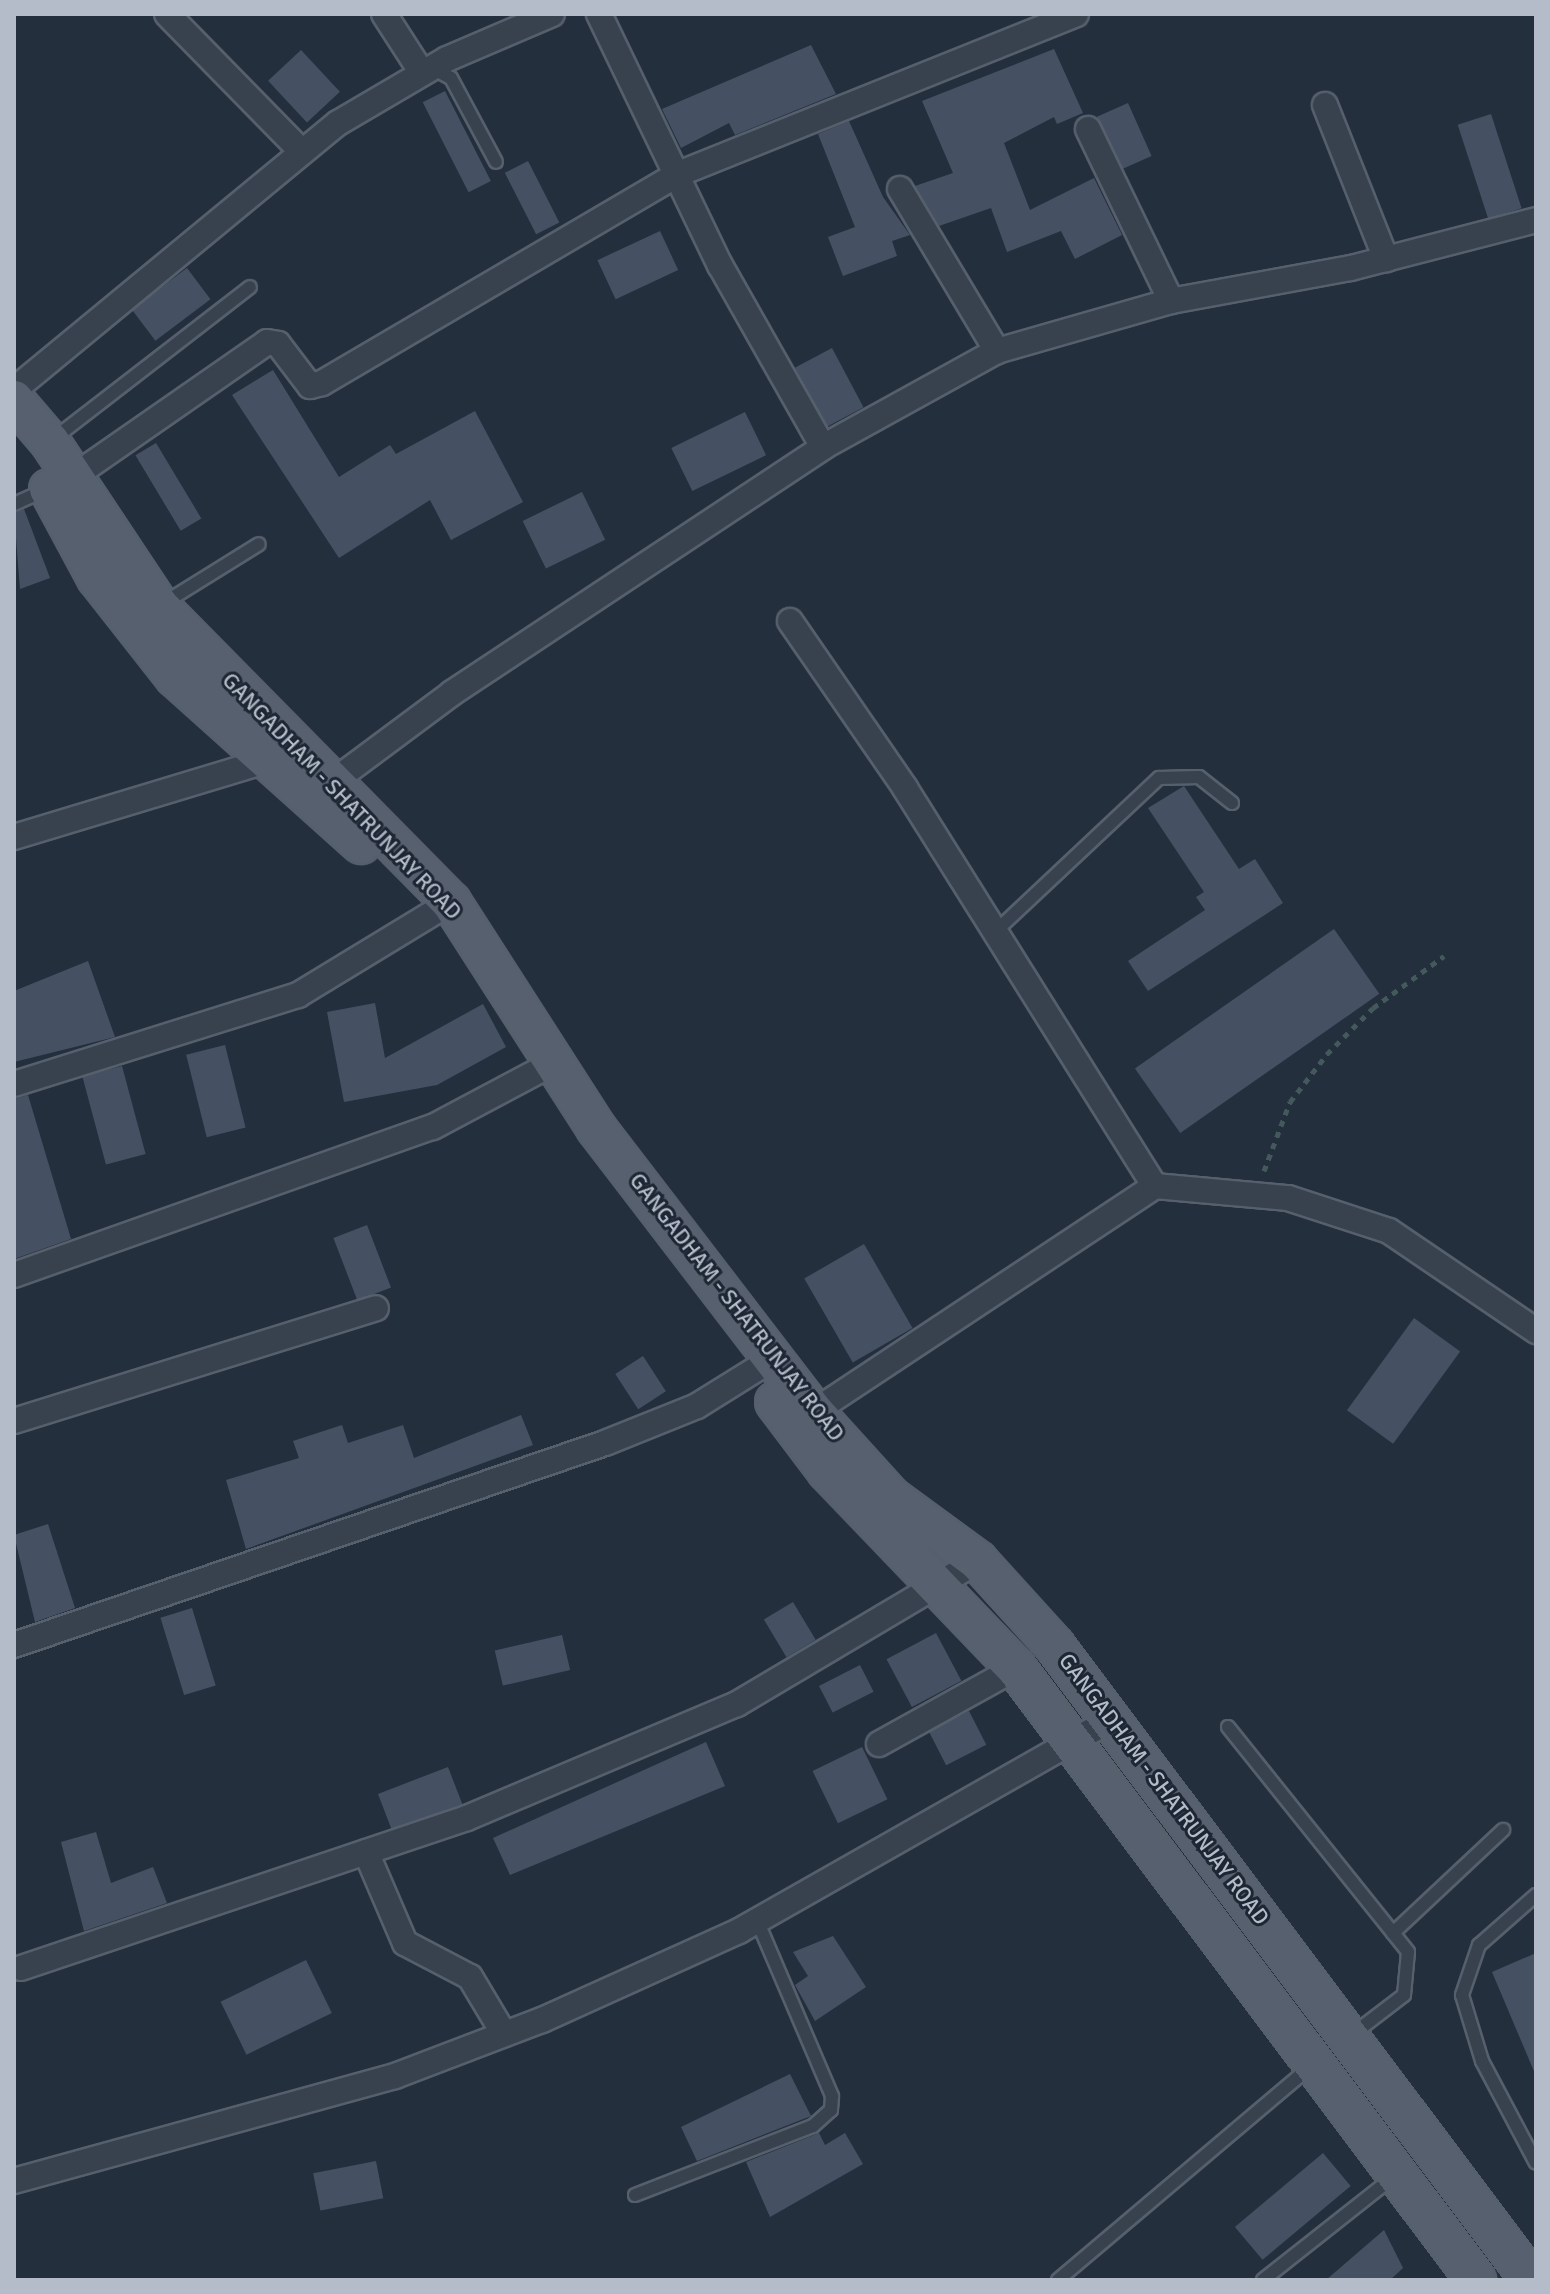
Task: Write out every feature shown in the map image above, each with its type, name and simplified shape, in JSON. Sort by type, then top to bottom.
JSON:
[{"type":"main road","name":"GANGADHAM - SHATRUNJAY ROAD","points":[[14,400],[50,442],[61,483],[97,578],[175,677],[265,761],[322,790]]},
{"type":"main road","name":"GANGADHAM - SHATRUNJAY ROAD","points":[[61,483],[159,606],[322,790],[443,907],[548,1066],[596,1128],[803,1419],[938,1584],[1016,1668],[1074,1742],[1311,2066],[1476,2280]]},
{"type":"main road","name":"GANGADHAM - SHATRUNJAY ROAD","points":[[803,1419],[891,1497],[978,1561],[1111,1720],[1531,2280]]},
{"type":"street","points":[[167,14],[302,152]]},
{"type":"street","points":[[384,14],[427,71]]},
{"type":"street","points":[[14,390],[302,152],[427,71],[552,14]]},
{"type":"street","points":[[599,14],[676,175],[823,447]]},
{"type":"street","points":[[61,483],[267,342],[278,344],[310,386],[322,383],[676,175],[1076,14]]},
{"type":"street","points":[[1325,105],[1386,259]]},
{"type":"street","points":[[1088,129],[1171,301]]},
{"type":"street","points":[[900,189],[997,351]]},
{"type":"street","points":[[322,790],[452,693],[823,447],[997,351],[1171,301],[1386,259],[1536,220]]},
{"type":"street","points":[[790,621],[996,931],[1155,1186]]},
{"type":"street","points":[[14,837],[265,761]]},
{"type":"street","points":[[14,1084],[298,995],[443,907]]},
{"type":"street","points":[[14,1275],[433,1127],[548,1066]]},
{"type":"street","points":[[803,1419],[1155,1186],[1263,1196],[1389,1231],[1536,1331]]},
{"type":"street","points":[[14,1421],[376,1308]]},
{"type":"street","points":[[14,1645],[605,1443],[697,1406],[763,1365]]},
{"type":"street","points":[[21,1968],[467,1818],[737,1704],[978,1561]]},
{"type":"street","points":[[879,1744],[1016,1668]]},
{"type":"street","points":[[14,2181],[395,2076],[504,2034],[757,1920],[1111,1720]]},
{"type":"street","points":[[366,1852],[405,1943],[470,1977],[504,2034]]},
{"type":"street","points":[[1311,2066],[1351,2036]]},
{"type":"lane","points":[[427,71],[451,78],[496,162]]},
{"type":"lane","points":[[50,442],[250,287]]},
{"type":"lane","points":[[14,504],[61,483]]},
{"type":"lane","points":[[159,606],[259,544]]},
{"type":"lane","points":[[996,931],[1159,778],[1199,777],[1232,803]]},
{"type":"lane","points":[[1228,1727],[1408,1952],[1404,1995],[1351,2036]]},
{"type":"lane","points":[[1393,1933],[1503,1830]]},
{"type":"lane","points":[[1536,1895],[1479,1945],[1462,1995],[1482,2061],[1536,2163]]},
{"type":"lane","points":[[635,2195],[813,2126],[831,2110],[832,2096],[757,1920]]},
{"type":"lane","points":[[1058,2280],[1311,2066]]},
{"type":"lane","points":[[1263,2280],[1395,2175]]},
{"type":"path","points":[[1263,1196],[1264,1154],[1290,1102],[1373,1008],[1444,956]]},
{"type":"building","points":[[811,45],[836,94],[735,135],[729,123],[681,148],[662,109]]},
{"type":"building","points":[[1054,49],[1083,113],[1057,124],[1054,117],[1004,143],[1030,210],[1094,178],[1122,235],[1075,259],[1061,231],[1007,252],[991,208],[939,226],[915,186],[953,173],[922,101]]},
{"type":"building","points":[[301,50],[340,92],[307,122],[268,81]]},
{"type":"building","points":[[445,91],[491,181],[469,192],[423,102]]},
{"type":"building","points":[[1128,103],[1152,156],[1121,170],[1097,117]]},
{"type":"building","points":[[1491,114],[1522,208],[1488,219],[1458,125]]},
{"type":"building","points":[[849,121],[883,197],[910,235],[892,241],[897,256],[843,276],[828,237],[855,227],[818,134]]},
{"type":"building","points":[[528,161],[559,222],[536,234],[505,173]]},
{"type":"building","points":[[660,231],[678,270],[616,299],[597,260]]},
{"type":"building","points":[[187,268],[210,299],[155,341],[132,310]]},
{"type":"building","points":[[832,348],[863,407],[826,427],[795,368]]},
{"type":"building","points":[[273,370],[339,477],[390,445],[396,454],[475,411],[523,502],[451,540],[430,500],[339,558],[232,395]]},
{"type":"building","points":[[745,412],[766,455],[692,491],[671,448]]},
{"type":"building","points":[[156,443],[201,518],[181,531],[135,455]]},
{"type":"building","points":[[582,492],[605,540],[546,569],[523,521]]},
{"type":"building","points":[[24,509],[50,578],[20,589],[14,513]]},
{"type":"building","points":[[1184,786],[1239,869],[1255,859],[1283,903],[1148,991],[1128,961],[1205,910],[1196,897],[1204,892],[1148,808]]},
{"type":"building","points":[[1334,929],[1379,994],[1180,1133],[1135,1068]]},
{"type":"building","points":[[88,961],[115,1037],[14,1062],[14,991]]},
{"type":"building","points":[[375,1003],[385,1058],[483,1004],[506,1047],[437,1085],[344,1102],[327,1012]]},
{"type":"building","points":[[225,1045],[246,1127],[207,1137],[186,1055]]},
{"type":"building","points":[[122,1066],[146,1154],[106,1165],[82,1077]]},
{"type":"building","points":[[28,1095],[71,1239],[14,1259],[14,1099]]},
{"type":"building","points":[[367,1225],[391,1288],[357,1300],[333,1238]]},
{"type":"building","points":[[864,1244],[912,1328],[853,1363],[804,1278]]},
{"type":"building","points":[[1414,1318],[1460,1352],[1393,1444],[1347,1410]]},
{"type":"building","points":[[643,1356],[666,1391],[638,1409],[615,1374]]},
{"type":"building","points":[[521,1415],[533,1445],[246,1549],[226,1480],[299,1458],[293,1441],[342,1425],[348,1443],[403,1425],[414,1458]]},
{"type":"building","points":[[48,1524],[75,1608],[35,1622],[14,1535]]},
{"type":"building","points":[[793,1602],[816,1640],[787,1657],[764,1620]]},
{"type":"building","points":[[192,1608],[216,1685],[184,1695],[160,1618]]},
{"type":"building","points":[[936,1633],[961,1681],[912,1707],[887,1659]]},
{"type":"building","points":[[562,1635],[570,1670],[503,1686],[495,1651]]},
{"type":"building","points":[[860,1665],[874,1692],[833,1713],[819,1686]]},
{"type":"building","points":[[969,1711],[986,1745],[946,1765],[929,1731]]},
{"type":"building","points":[[706,1742],[725,1786],[510,1875],[493,1838]]},
{"type":"building","points":[[862,1747],[887,1799],[838,1823],[813,1771]]},
{"type":"building","points":[[448,1767],[462,1804],[392,1831],[378,1794]]},
{"type":"building","points":[[96,1832],[111,1883],[153,1867],[167,1903],[84,1931],[61,1842]]},
{"type":"building","points":[[833,1936],[866,1987],[815,2021],[795,1985],[808,1976],[793,1952]]},
{"type":"building","points":[[1536,1953],[1536,2076],[1492,1972]]},
{"type":"building","points":[[306,1960],[332,2013],[246,2055],[221,2002]]},
{"type":"building","points":[[790,2074],[811,2116],[697,2161],[681,2127]]},
{"type":"building","points":[[819,2133],[825,2145],[845,2133],[863,2164],[770,2217],[746,2162]]},
{"type":"building","points":[[1323,2153],[1351,2186],[1263,2260],[1235,2227]]},
{"type":"building","points":[[376,2161],[383,2198],[320,2211],[313,2173]]},
{"type":"building","points":[[1384,2230],[1403,2268],[1390,2280],[1326,2280]]}]
